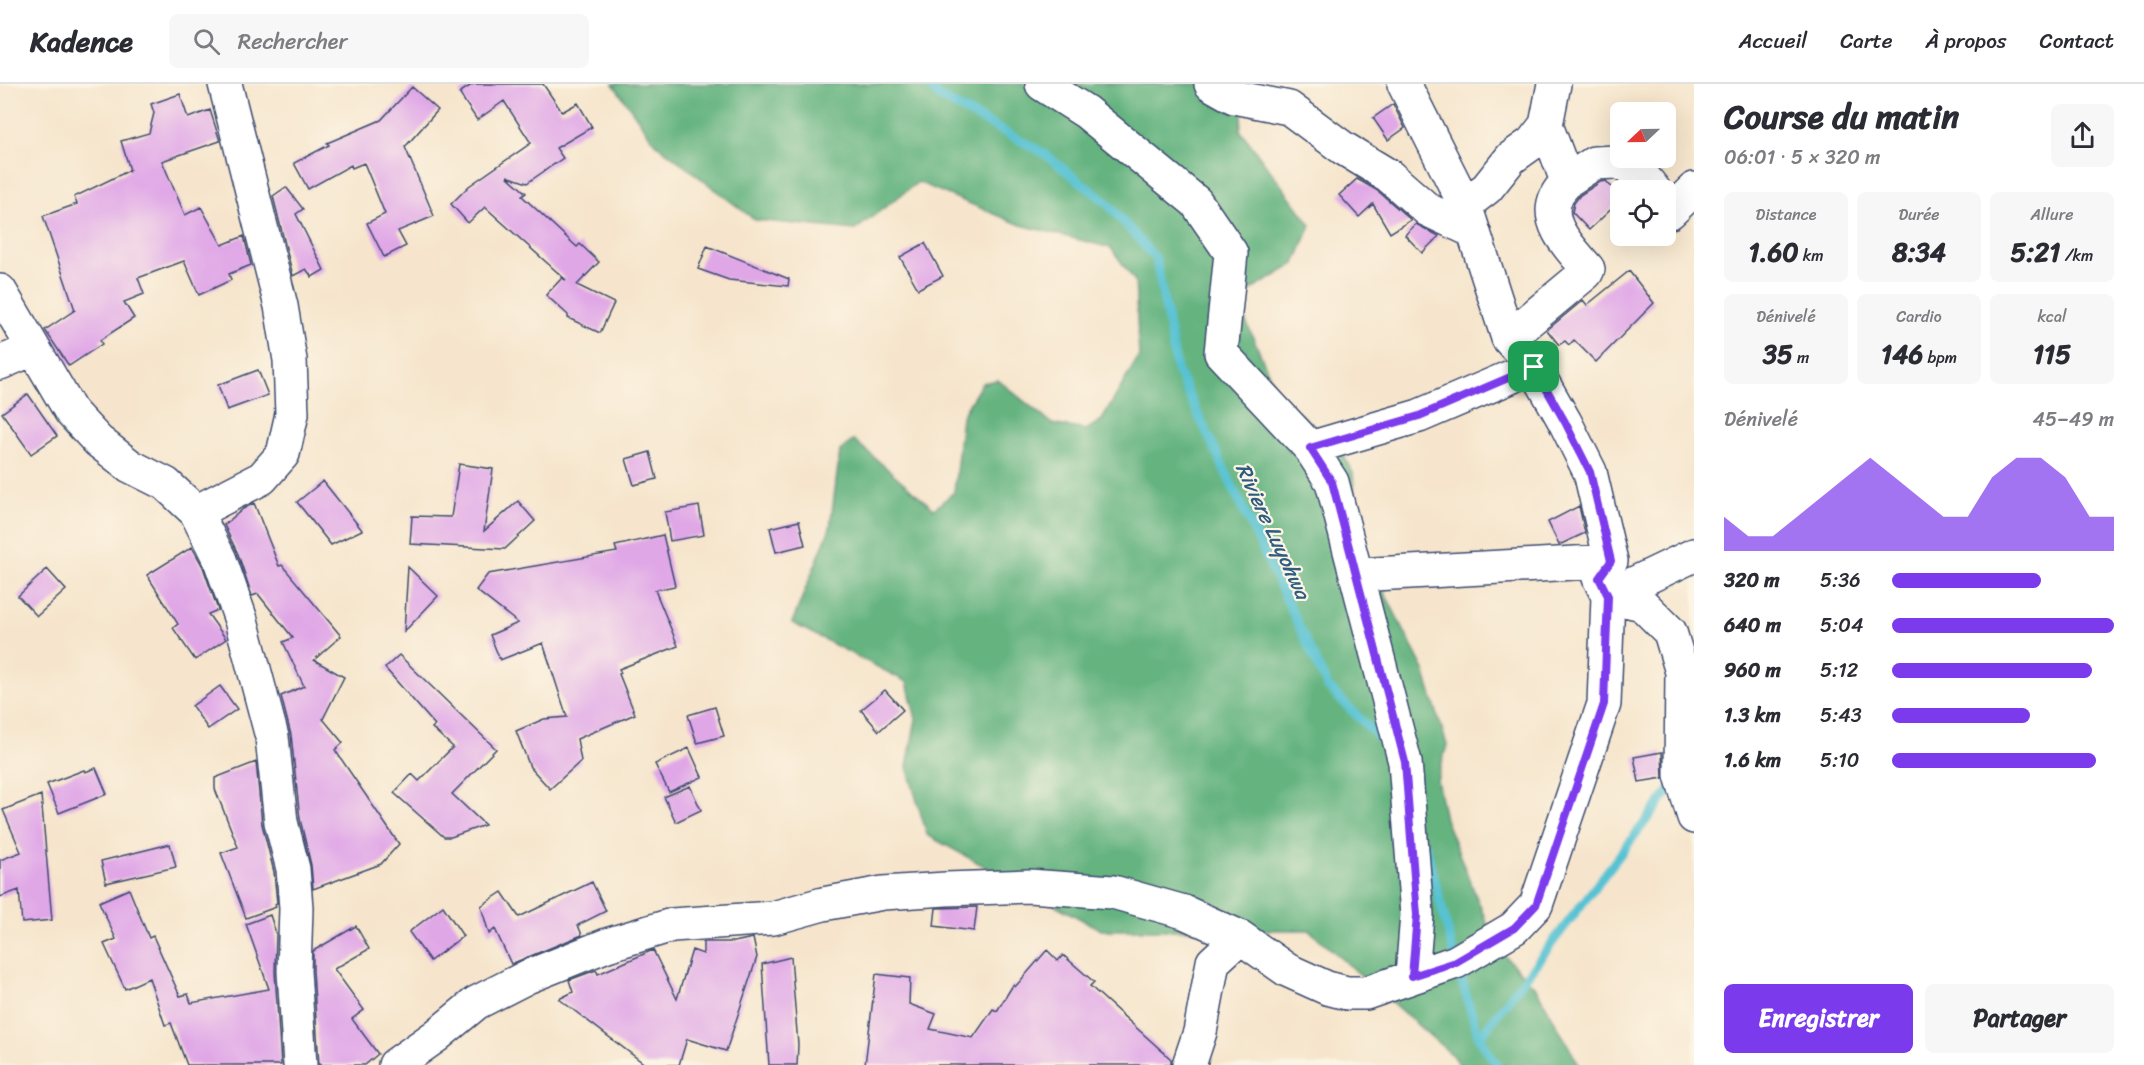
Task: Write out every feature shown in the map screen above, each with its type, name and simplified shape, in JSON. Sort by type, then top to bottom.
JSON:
[{"type":"street","points":[[196,512],[262,478],[284,454],[292,414],[290,360],[281,306],[225,84]]},
{"type":"street","points":[[1042,84],[1086,112],[1196,202],[1231,254],[1221,353],[1310,448],[1332,482],[1405,762],[1417,915],[1412,976]]},
{"type":"street","points":[[1210,84],[1234,97],[1289,108],[1343,148],[1389,176],[1428,210],[1469,218]]},
{"type":"street","points":[[395,1065],[436,1036],[476,1003],[526,977],[607,945],[672,925],[773,918],[823,904],[883,893],[946,888],[1029,886],[1113,892],[1184,912],[1240,937],[1287,970],[1327,988],[1347,993],[1366,993],[1456,962],[1514,928],[1536,905],[1604,704],[1608,596],[1599,578],[1611,561],[1590,472],[1534,367],[1508,338],[1469,218],[1404,84]]},
{"type":"street","points":[[1469,218],[1487,188],[1511,158],[1532,143],[1546,125],[1554,84]]},
{"type":"street","points":[[1546,125],[1568,181]]},
{"type":"street","points":[[1508,338],[1588,269],[1562,237],[1553,214],[1556,197],[1568,181],[1594,163],[1617,162],[1641,174],[1646,180]]},
{"type":"street","points":[[1676,206],[1694,189]]},
{"type":"street","points":[[0,291],[71,412],[98,441],[130,466],[166,484],[196,512],[220,560],[234,600],[272,737],[282,822],[293,869],[296,908],[294,971],[300,1065]]},
{"type":"street","points":[[0,363],[33,349]]},
{"type":"street","points":[[1310,448],[1419,416],[1534,367]]},
{"type":"street","points":[[1608,596],[1694,555]]},
{"type":"street","points":[[1356,575],[1611,561]]},
{"type":"street","points":[[1608,596],[1642,604],[1670,632],[1682,672],[1681,775],[1694,817]]},
{"type":"street","points":[[1189,1065],[1200,1032],[1213,962],[1240,937]]},
{"type":"green space","points":[[613,84],[1247,84],[1240,130],[1311,225],[1295,264],[1241,296],[1245,319],[1279,397],[1338,445],[1353,473],[1358,541],[1423,668],[1447,745],[1437,780],[1445,819],[1497,948],[1536,988],[1579,1065],[1459,1065],[1452,1055],[1309,930],[1101,930],[927,835],[907,767],[916,719],[907,682],[792,623],[830,528],[840,451],[854,440],[934,509],[954,492],[962,416],[982,383],[998,380],[1052,424],[1086,430],[1102,420],[1139,356],[1135,281],[1111,248],[1021,225],[918,182],[855,230],[755,220],[655,143]]},
{"type":"building","points":[[473,84],[543,84],[562,112],[578,103],[592,127],[556,148],[563,158],[527,183],[507,176],[526,193],[522,196],[577,247],[580,244],[599,262],[577,285],[614,303],[600,333],[568,318],[568,315],[546,295],[562,278],[566,280],[485,207],[468,223],[451,204],[469,186],[531,143],[504,101],[477,120],[459,93]]},
{"type":"building","points":[[412,87],[438,110],[405,147],[434,216],[398,231],[406,246],[384,257],[367,223],[385,214],[364,163],[352,168],[351,165],[308,189],[294,163],[329,145],[327,143],[381,120]]},
{"type":"building","points":[[180,94],[188,118],[210,110],[220,141],[162,161],[185,215],[201,207],[222,245],[244,236],[251,265],[229,274],[231,280],[199,295],[184,261],[138,278],[144,294],[124,302],[134,318],[100,340],[102,344],[69,366],[45,330],[75,310],[43,216],[77,204],[74,197],[130,170],[121,141],[149,133],[154,113],[151,104]]},
{"type":"building","points":[[1393,104],[1405,128],[1388,140],[1373,118]]},
{"type":"building","points":[[1357,179],[1378,191],[1411,220],[1390,233],[1373,204],[1359,217],[1339,195]]},
{"type":"building","points":[[1606,181],[1610,185],[1610,210],[1589,230],[1572,212],[1574,203],[1580,195],[1600,182]]},
{"type":"building","points":[[286,187],[303,209],[296,214],[324,270],[312,277],[306,269],[293,276],[273,196]]},
{"type":"building","points":[[1416,224],[1439,236],[1422,253],[1405,235]]},
{"type":"building","points":[[925,243],[943,276],[918,289],[900,257]]},
{"type":"building","points":[[707,246],[789,279],[788,286],[729,280],[698,269]]},
{"type":"building","points":[[1629,271],[1654,303],[1596,362],[1574,340],[1569,345],[1565,341],[1559,345],[1547,330],[1583,300],[1587,305]]},
{"type":"building","points":[[258,370],[268,395],[227,410],[218,385]]},
{"type":"building","points":[[28,394],[57,436],[31,454],[2,413]]},
{"type":"building","points":[[650,452],[657,479],[634,485],[626,459]]},
{"type":"building","points":[[459,464],[493,469],[484,531],[518,501],[535,521],[505,549],[410,544],[412,516],[451,517]]},
{"type":"building","points":[[323,481],[362,530],[331,545],[297,502]]},
{"type":"building","points":[[254,503],[279,566],[282,565],[341,636],[314,660],[344,677],[323,719],[343,743],[335,750],[399,844],[381,864],[313,889],[311,865],[300,819],[291,735],[281,696],[304,686],[283,642],[293,638],[258,594],[252,596],[238,554],[224,525]]},
{"type":"building","points":[[699,506],[704,535],[670,541],[665,512]]},
{"type":"building","points":[[1579,506],[1585,533],[1559,545],[1548,522]]},
{"type":"building","points":[[799,521],[805,545],[776,552],[770,528]]},
{"type":"building","points":[[663,535],[675,586],[655,590],[678,646],[619,669],[635,714],[577,739],[581,761],[550,789],[530,767],[516,731],[544,719],[567,717],[543,643],[500,660],[490,635],[518,623],[476,590],[488,574],[617,552],[615,546]]},
{"type":"building","points":[[192,547],[203,567],[218,610],[208,614],[226,639],[195,660],[173,628],[178,624],[147,575]]},
{"type":"building","points":[[408,567],[438,596],[404,632]]},
{"type":"building","points":[[47,569],[66,590],[37,616],[18,596]]},
{"type":"building","points":[[399,655],[496,749],[452,794],[485,825],[451,837],[444,837],[394,793],[412,774],[419,781],[453,747],[432,728],[435,725],[385,668]]},
{"type":"building","points":[[220,686],[237,709],[208,729],[192,706]]},
{"type":"building","points":[[885,690],[903,710],[879,731],[861,710]]},
{"type":"building","points":[[715,707],[724,736],[697,743],[688,715]]},
{"type":"building","points":[[689,748],[702,777],[669,792],[655,764]]},
{"type":"building","points":[[1662,752],[1663,778],[1639,782],[1634,757]]},
{"type":"building","points":[[256,762],[262,824],[274,872],[277,903],[276,907],[246,918],[221,853],[238,847],[215,789],[215,778]]},
{"type":"building","points":[[96,768],[107,794],[59,813],[47,784],[84,770],[85,772]]},
{"type":"building","points":[[690,786],[701,810],[676,822],[664,797]]},
{"type":"building","points":[[41,795],[52,920],[22,923],[19,890],[0,897],[0,860],[21,852],[3,810]]},
{"type":"building","points":[[170,844],[176,867],[106,883],[101,861]]},
{"type":"building","points":[[592,882],[606,911],[578,925],[582,935],[511,964],[495,929],[489,934],[481,906],[502,892],[519,917]]},
{"type":"building","points":[[129,889],[149,938],[153,936],[180,996],[188,994],[191,1003],[269,989],[246,924],[270,915],[276,933],[275,972],[281,1065],[187,1065],[171,1023],[165,1025],[149,978],[125,989],[104,944],[116,939],[99,902]]},
{"type":"building","points":[[443,906],[463,936],[430,961],[409,932]]},
{"type":"building","points":[[977,907],[974,931],[934,926],[936,908]]},
{"type":"building","points":[[356,926],[369,949],[334,969],[364,1010],[352,1019],[378,1054],[365,1065],[319,1065],[313,951]]},
{"type":"building","points":[[753,938],[757,957],[726,1051],[687,1039],[679,1065],[646,1065],[559,999],[573,992],[569,980],[596,970],[598,974],[653,950],[677,999],[692,950],[703,954],[703,942],[734,942]]},
{"type":"building","points":[[1047,950],[1058,961],[1063,955],[1094,982],[1090,986],[1171,1059],[1171,1065],[865,1065],[876,974],[910,978],[909,1004],[936,1014],[930,1029],[973,1038],[993,1009],[997,1011],[1013,985],[1015,987]]},
{"type":"building","points":[[791,957],[798,1045],[797,1065],[769,1065],[762,964]]},
{"type":"waterway","name":"Riviere Luyohwa","points":[[927,84],[941,98],[1042,152],[1106,202],[1156,259],[1177,370],[1328,687],[1390,748]]},
{"type":"waterway","points":[[1479,1038],[1675,783]]},
{"type":"waterway","name":"Riviere Luyohwa","points":[[1426,846],[1454,955]]},
{"type":"waterway","name":"Riviere Luyohwa","points":[[1458,968],[1479,1038],[1497,1065]]},
{"type":"route","points":[[1534,367],[1590,472],[1611,561],[1599,578],[1608,596],[1604,704],[1536,905],[1514,928],[1456,962],[1412,976],[1417,915],[1405,762],[1332,482],[1310,448],[1419,416],[1534,367]]}]
